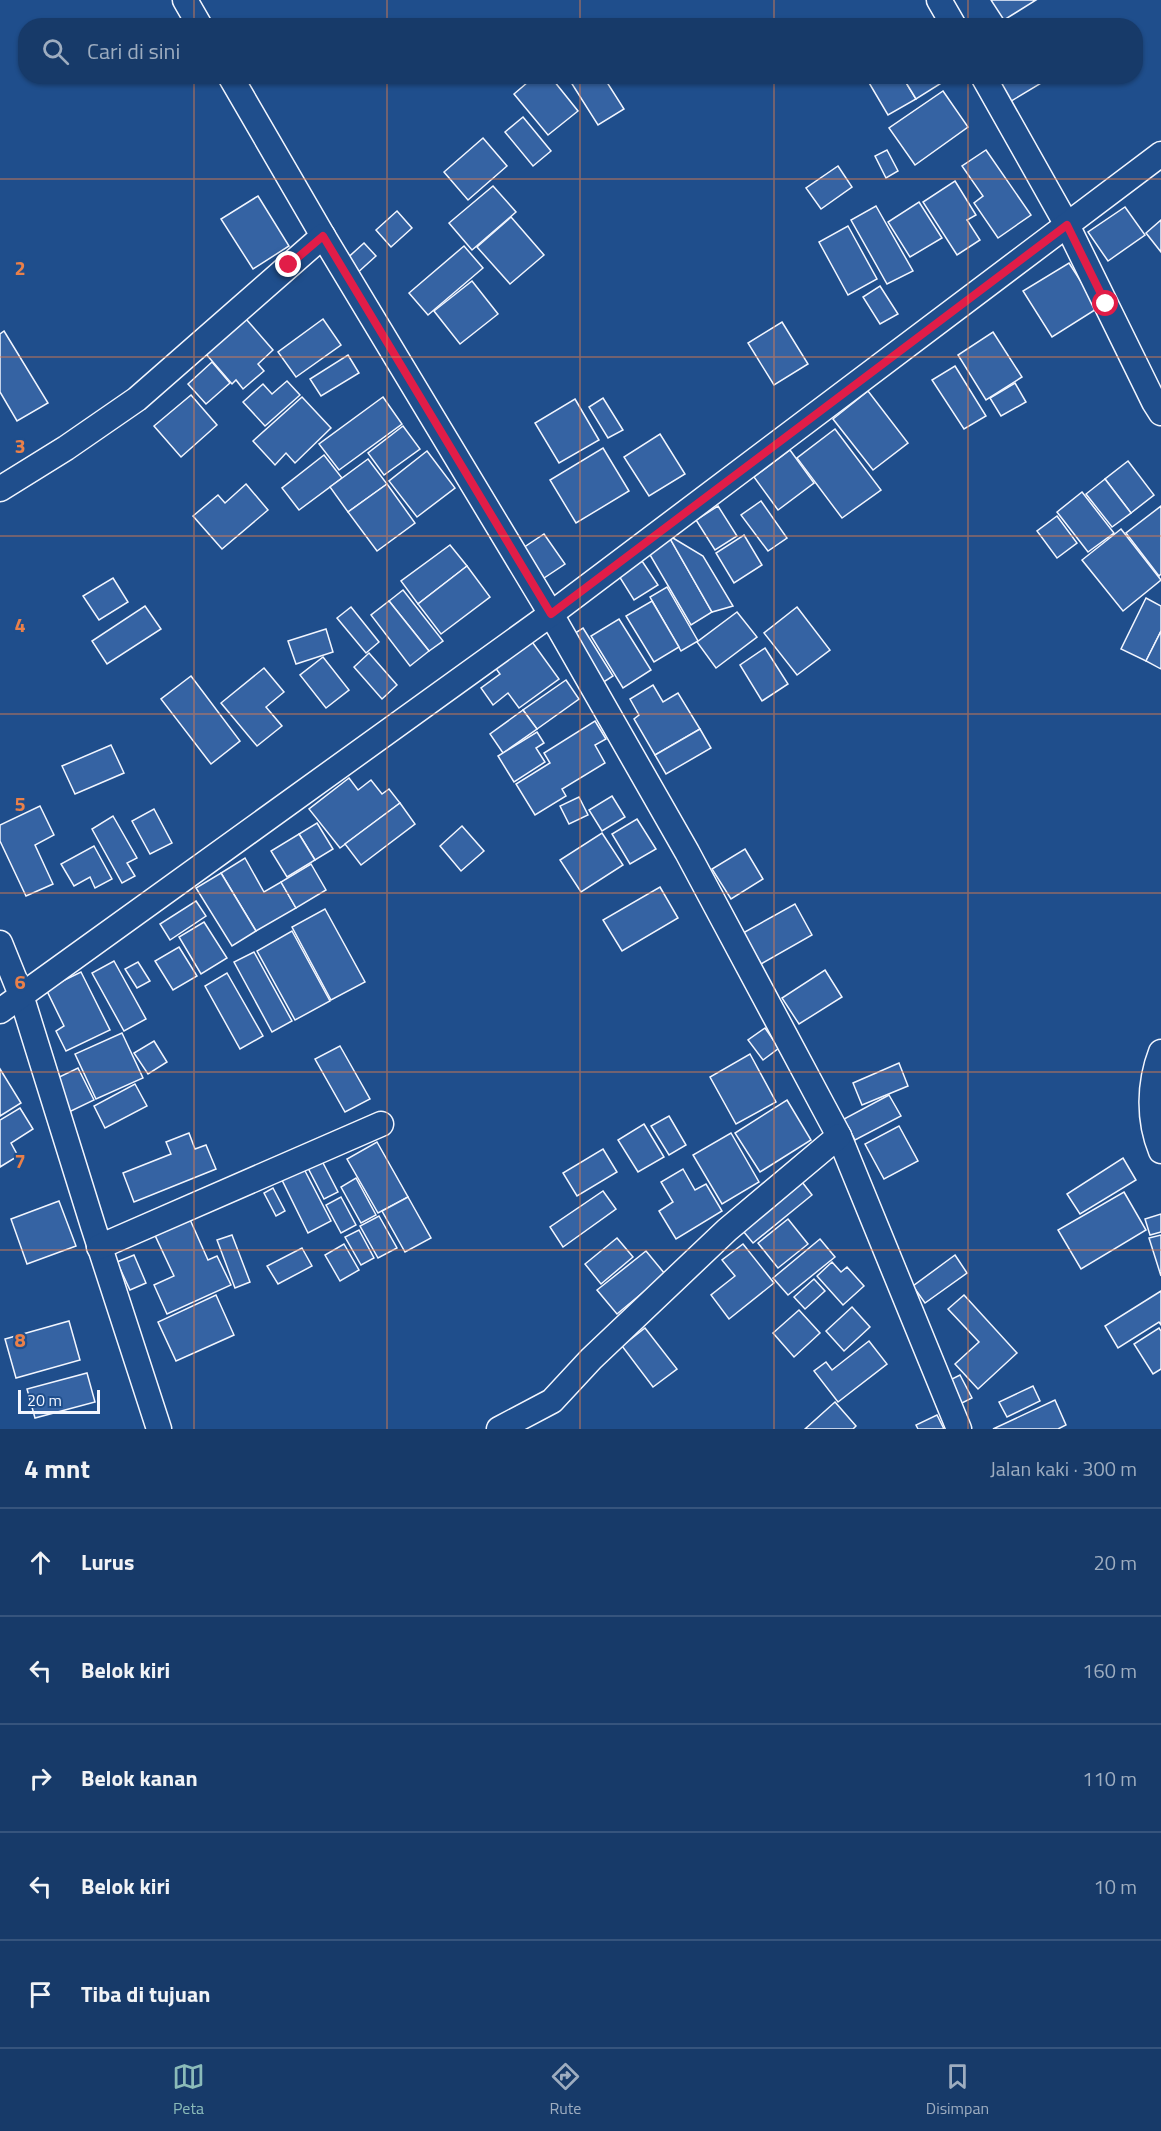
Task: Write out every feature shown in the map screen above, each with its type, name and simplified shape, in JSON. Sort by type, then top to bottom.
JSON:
[{"type":"street","points":[[185,0],[195,18]]},
{"type":"street","points":[[939,0],[949,18]]},
{"type":"street","points":[[235,84],[323,236],[551,614],[687,852],[839,1136],[959,1429]]},
{"type":"street","points":[[988,84],[1067,225],[1161,413]]},
{"type":"street","points":[[0,1011],[551,614],[1161,154]]},
{"type":"street","points":[[0,489],[66,448],[137,399],[323,236]]},
{"type":"street","points":[[0,943],[21,995],[99,1247],[159,1429]]},
{"type":"street","points":[[1161,1052],[1156,1066],[1150,1108],[1161,1151]]},
{"type":"street","points":[[99,1247],[381,1124]]},
{"type":"street","points":[[499,1429],[552,1401],[591,1359],[727,1230],[839,1136]]},
{"type":"building","points":[[991,0],[1036,0],[1007,18],[1003,18]]},
{"type":"building","points":[[526,84],[556,84],[578,111],[548,135],[514,94]]},
{"type":"building","points":[[572,84],[608,84],[624,109],[598,125]]},
{"type":"building","points":[[870,84],[907,84],[916,99],[888,115]]},
{"type":"building","points":[[907,84],[940,84],[916,99]]},
{"type":"building","points":[[996,84],[1040,84],[1008,103]]},
{"type":"building","points":[[943,91],[968,127],[915,165],[889,128]]},
{"type":"building","points":[[523,117],[551,151],[533,166],[505,132]]},
{"type":"building","points":[[483,138],[507,166],[468,200],[444,172]]},
{"type":"building","points":[[887,150],[898,171],[886,178],[875,156]]},
{"type":"building","points":[[986,150],[1031,215],[998,238],[974,203],[983,196],[962,166]]},
{"type":"building","points":[[838,166],[852,187],[821,209],[806,188]]},
{"type":"building","points":[[955,181],[976,215],[967,220],[980,240],[957,255],[923,202]]},
{"type":"building","points":[[493,186],[516,212],[472,250],[449,223]]},
{"type":"building","points":[[258,196],[289,246],[253,269],[221,219]]},
{"type":"building","points":[[919,202],[942,238],[910,257],[888,222]]},
{"type":"building","points":[[876,206],[913,271],[887,284],[851,220]]},
{"type":"building","points":[[1125,207],[1145,235],[1108,261],[1088,232]]},
{"type":"building","points":[[397,211],[412,228],[391,247],[376,230]]},
{"type":"building","points":[[511,217],[544,255],[510,284],[477,247]]},
{"type":"building","points":[[1161,220],[1161,252],[1146,233]]},
{"type":"building","points":[[848,226],[877,279],[848,295],[819,242]]},
{"type":"building","points":[[364,243],[376,256],[355,275],[343,262]]},
{"type":"building","points":[[464,246],[483,268],[428,315],[409,293]]},
{"type":"building","points":[[1069,263],[1098,308],[1052,337],[1023,291]]},
{"type":"building","points":[[472,281],[498,314],[460,344],[434,311]]},
{"type":"building","points":[[880,286],[898,314],[880,324],[863,297]]},
{"type":"building","points":[[246,319],[273,350],[258,364],[264,371],[243,389],[236,380],[232,384],[206,354]]},
{"type":"building","points":[[323,319],[341,345],[296,377],[278,352]]},
{"type":"building","points":[[782,322],[808,364],[774,385],[748,343]]},
{"type":"building","points":[[4,331],[48,403],[17,421],[0,392],[0,334]]},
{"type":"building","points":[[993,332],[1022,377],[986,400],[958,355]]},
{"type":"building","points":[[348,355],[359,373],[321,396],[310,379]]},
{"type":"building","points":[[212,362],[230,383],[206,404],[188,384]]},
{"type":"building","points":[[955,366],[986,416],[964,429],[932,380]]},
{"type":"building","points":[[287,381],[300,395],[265,426],[243,402],[263,384],[272,394]]},
{"type":"building","points":[[1015,383],[1026,402],[1001,416],[990,398]]},
{"type":"building","points":[[868,391],[908,443],[873,470],[833,419]]},
{"type":"building","points":[[191,395],[217,425],[181,457],[154,426]]},
{"type":"building","points":[[302,397],[331,428],[295,463],[286,453],[275,465],[253,441]]},
{"type":"building","points":[[383,397],[402,424],[339,470],[319,444]]},
{"type":"building","points":[[603,398],[623,430],[608,438],[589,407]]},
{"type":"building","points":[[575,399],[599,440],[559,463],[535,423]]},
{"type":"building","points":[[403,426],[420,449],[384,475],[368,453]]},
{"type":"building","points":[[835,429],[881,490],[842,518],[797,458]]},
{"type":"building","points":[[660,434],[685,474],[649,496],[624,457]]},
{"type":"building","points":[[603,448],[629,491],[576,523],[550,480]]},
{"type":"building","points":[[790,450],[814,483],[778,510],[754,477]]},
{"type":"building","points":[[427,451],[455,488],[417,517],[389,481]]},
{"type":"building","points":[[324,455],[342,478],[299,510],[282,488]]},
{"type":"building","points":[[368,459],[387,484],[348,512],[330,487]]},
{"type":"building","points":[[1128,461],[1154,495],[1131,513],[1105,479]]},
{"type":"building","points":[[1105,479],[1131,513],[1112,527],[1086,494]]},
{"type":"building","points":[[246,484],[268,510],[222,549],[193,516],[218,495],[225,503]]},
{"type":"building","points":[[387,484],[415,523],[377,551],[348,512]]},
{"type":"building","points":[[1082,492],[1114,533],[1088,552],[1057,512]]},
{"type":"building","points":[[761,501],[787,538],[768,551],[741,515]]},
{"type":"building","points":[[718,506],[737,536],[715,550],[696,520]]},
{"type":"building","points":[[1161,506],[1161,574],[1159,576],[1126,533]]},
{"type":"building","points":[[1057,516],[1077,543],[1057,558],[1037,531]]},
{"type":"building","points":[[1121,529],[1161,580],[1123,611],[1082,560]]},
{"type":"building","points":[[544,534],[565,564],[544,578],[523,548]]},
{"type":"building","points":[[668,535],[712,612],[691,625],[646,548]]},
{"type":"building","points":[[668,535],[703,556],[733,606],[712,612]]},
{"type":"building","points":[[744,535],[762,565],[734,583],[716,553]]},
{"type":"building","points":[[450,545],[467,566],[418,604],[401,581]]},
{"type":"building","points":[[642,561],[658,585],[634,600],[619,576]]},
{"type":"building","points":[[467,566],[490,597],[441,634],[418,604]]},
{"type":"building","points":[[113,578],[128,602],[99,620],[83,596]]},
{"type":"building","points":[[667,587],[698,641],[681,651],[650,597]]},
{"type":"building","points":[[403,590],[443,641],[429,651],[389,601]]},
{"type":"building","points":[[1146,598],[1161,606],[1161,631],[1146,661],[1121,649]]},
{"type":"building","points":[[389,601],[429,651],[410,666],[371,615]]},
{"type":"building","points":[[652,601],[679,647],[654,662],[626,616]]},
{"type":"building","points":[[145,606],[161,629],[107,664],[92,641]]},
{"type":"building","points":[[351,607],[379,642],[366,653],[337,618]]},
{"type":"building","points":[[797,607],[830,650],[797,675],[764,633]]},
{"type":"building","points":[[737,612],[757,637],[716,668],[697,642]]},
{"type":"building","points":[[619,619],[651,670],[623,688],[591,636]]},
{"type":"building","points":[[583,628],[613,676],[599,685],[569,637]]},
{"type":"building","points":[[326,629],[333,652],[296,664],[288,641]]},
{"type":"building","points":[[1161,631],[1161,669],[1146,661]]},
{"type":"building","points":[[530,639],[559,679],[519,708],[508,693],[493,705],[481,688],[500,674],[494,666]]},
{"type":"building","points":[[765,648],[788,684],[762,701],[740,665]]},
{"type":"building","points":[[369,653],[397,685],[382,699],[354,667]]},
{"type":"building","points":[[323,657],[349,690],[326,708],[300,675]]},
{"type":"building","points":[[264,668],[284,692],[266,707],[282,726],[257,746],[221,703]]},
{"type":"building","points":[[191,676],[240,741],[211,764],[161,699]]},
{"type":"building","points":[[566,680],[579,699],[537,729],[523,710]]},
{"type":"building","points":[[653,685],[663,702],[678,693],[700,729],[655,755],[634,719],[639,715],[630,699]]},
{"type":"building","points":[[523,710],[537,729],[503,753],[490,734]]},
{"type":"building","points":[[595,721],[606,739],[595,745],[605,763],[562,789],[566,796],[535,815],[516,784],[550,763],[544,753]]},
{"type":"building","points":[[700,729],[711,748],[666,774],[655,755]]},
{"type":"building","points":[[537,732],[544,743],[536,748],[545,762],[514,782],[498,756]]},
{"type":"building","points":[[111,745],[124,773],[75,794],[62,766]]},
{"type":"building","points":[[349,778],[358,790],[371,780],[382,794],[389,789],[400,803],[340,848],[309,809]]},
{"type":"building","points":[[612,796],[625,817],[602,831],[589,810]]},
{"type":"building","points":[[579,797],[588,815],[569,824],[560,806]]},
{"type":"building","points":[[400,803],[415,824],[361,865],[345,844]]},
{"type":"building","points":[[40,806],[54,835],[35,845],[53,884],[26,896],[0,841],[0,825]]},
{"type":"building","points":[[154,809],[172,843],[150,854],[132,821]]},
{"type":"building","points":[[113,816],[137,858],[127,863],[135,876],[122,883],[92,829]]},
{"type":"building","points":[[637,819],[656,849],[630,864],[612,834]]},
{"type":"building","points":[[317,823],[333,849],[315,860],[299,834]]},
{"type":"building","points":[[462,826],[484,851],[461,871],[440,846]]},
{"type":"building","points":[[602,833],[623,865],[581,892],[560,860]]},
{"type":"building","points":[[299,834],[315,860],[287,877],[271,851]]},
{"type":"building","points":[[94,846],[112,879],[95,888],[90,877],[74,886],[61,864]]},
{"type":"building","points":[[745,849],[763,879],[731,899],[712,869]]},
{"type":"building","points":[[245,858],[264,892],[281,882],[296,908],[256,931],[221,873]]},
{"type":"building","points":[[311,864],[326,890],[296,908],[281,882]]},
{"type":"building","points":[[221,873],[256,931],[232,946],[196,888]]},
{"type":"building","points":[[660,887],[678,918],[622,951],[603,920]]},
{"type":"building","points":[[196,901],[206,916],[170,940],[160,924]]},
{"type":"building","points":[[795,904],[812,935],[761,964],[743,933]]},
{"type":"building","points":[[325,909],[365,982],[331,1000],[292,927]]},
{"type":"building","points":[[204,922],[227,958],[201,974],[179,937]]},
{"type":"building","points":[[292,931],[330,1001],[295,1020],[257,951]]},
{"type":"building","points":[[179,947],[197,976],[173,990],[155,961]]},
{"type":"building","points":[[254,952],[292,1021],[272,1032],[234,962]]},
{"type":"building","points":[[114,961],[146,1019],[124,1031],[92,973]]},
{"type":"building","points":[[138,962],[150,981],[137,988],[125,969]]},
{"type":"building","points":[[825,970],[842,997],[799,1024],[782,998]]},
{"type":"building","points":[[81,972],[110,1030],[66,1051],[56,1031],[64,1026],[46,989]]},
{"type":"building","points":[[227,973],[263,1036],[240,1049],[205,986]]},
{"type":"building","points":[[765,1028],[779,1048],[763,1060],[748,1040]]},
{"type":"building","points":[[122,1033],[143,1078],[96,1099],[75,1054]]},
{"type":"building","points":[[154,1041],[167,1062],[148,1074],[134,1053]]},
{"type":"building","points":[[340,1046],[370,1099],[345,1112],[315,1059]]},
{"type":"building","points":[[750,1054],[776,1102],[736,1124],[710,1077]]},
{"type":"building","points":[[899,1063],[908,1086],[862,1105],[853,1083]]},
{"type":"building","points":[[78,1068],[94,1100],[69,1112],[53,1080]]},
{"type":"building","points":[[0,1069],[21,1103],[0,1116]]},
{"type":"building","points":[[135,1084],[147,1106],[105,1128],[94,1106]]},
{"type":"building","points":[[889,1095],[901,1116],[855,1140],[844,1119]]},
{"type":"building","points":[[787,1100],[811,1140],[760,1172],[735,1133]]},
{"type":"building","points":[[20,1108],[33,1129],[11,1143],[18,1156],[0,1167],[0,1120]]},
{"type":"building","points":[[669,1116],[686,1145],[669,1155],[651,1126]]},
{"type":"building","points":[[644,1124],[664,1157],[638,1172],[618,1140]]},
{"type":"building","points":[[899,1126],[918,1161],[884,1179],[865,1144]]},
{"type":"building","points":[[189,1133],[195,1149],[206,1145],[216,1169],[134,1202],[123,1173],[171,1154],[166,1142]]},
{"type":"building","points":[[731,1133],[759,1182],[722,1204],[693,1155]]},
{"type":"building","points":[[377,1142],[408,1197],[378,1213],[347,1159]]},
{"type":"building","points":[[603,1149],[617,1172],[577,1196],[563,1173]]},
{"type":"building","points":[[1123,1158],[1136,1180],[1080,1214],[1067,1194]]},
{"type":"building","points":[[322,1161],[338,1192],[324,1199],[308,1168]]},
{"type":"building","points":[[303,1167],[331,1221],[308,1233],[281,1178]]},
{"type":"building","points":[[683,1169],[695,1190],[706,1184],[722,1211],[676,1239],[659,1211],[673,1202],[661,1182]]},
{"type":"building","points":[[356,1178],[376,1215],[361,1223],[341,1187]]},
{"type":"building","points":[[799,1178],[812,1195],[753,1243],[739,1226]]},
{"type":"building","points":[[273,1188],[285,1211],[276,1216],[264,1193]]},
{"type":"building","points":[[603,1191],[616,1209],[563,1247],[550,1227]]},
{"type":"building","points":[[1124,1192],[1146,1230],[1081,1269],[1058,1230]]},
{"type":"building","points":[[341,1197],[356,1225],[341,1233],[326,1205]]},
{"type":"building","points":[[408,1197],[431,1238],[405,1252],[382,1211]]},
{"type":"building","points":[[59,1201],[76,1246],[27,1264],[11,1219]]},
{"type":"building","points":[[1161,1214],[1161,1232],[1150,1235],[1145,1219]]},
{"type":"building","points":[[188,1215],[208,1260],[217,1256],[231,1285],[167,1314],[154,1285],[174,1276],[153,1231]]},
{"type":"building","points":[[379,1216],[397,1248],[378,1258],[360,1226]]},
{"type":"building","points":[[788,1219],[808,1244],[778,1268],[758,1243]]},
{"type":"building","points":[[359,1230],[374,1258],[361,1265],[345,1237]]},
{"type":"building","points":[[232,1235],[250,1282],[235,1288],[217,1240]]},
{"type":"building","points":[[1161,1235],[1161,1276],[1149,1238]]},
{"type":"building","points":[[617,1238],[633,1257],[601,1284],[585,1264]]},
{"type":"building","points":[[820,1239],[835,1257],[788,1295],[773,1278]]},
{"type":"building","points":[[344,1244],[359,1270],[340,1281],[325,1255]]},
{"type":"building","points":[[743,1244],[774,1283],[729,1319],[711,1295],[735,1276],[722,1260]]},
{"type":"building","points":[[302,1248],[312,1266],[278,1284],[267,1266]]},
{"type":"building","points":[[646,1251],[665,1274],[617,1314],[597,1290]]},
{"type":"building","points":[[134,1255],[146,1283],[130,1290],[117,1262]]},
{"type":"building","points":[[955,1255],[967,1273],[925,1303],[913,1286]]},
{"type":"building","points":[[832,1262],[841,1272],[847,1267],[864,1286],[843,1305],[817,1276]]},
{"type":"building","points":[[814,1279],[825,1291],[805,1309],[794,1297]]},
{"type":"building","points":[[1161,1291],[1161,1325],[1159,1322],[1118,1348],[1105,1326]]},
{"type":"building","points":[[216,1295],[234,1335],[176,1361],[158,1322]]},
{"type":"building","points":[[964,1295],[1017,1353],[978,1389],[955,1364],[979,1342],[948,1309]]},
{"type":"building","points":[[852,1307],[870,1327],[844,1351],[826,1331]]},
{"type":"building","points":[[799,1310],[820,1333],[794,1357],[773,1333]]},
{"type":"building","points":[[69,1321],[80,1360],[16,1378],[5,1339]]},
{"type":"building","points":[[645,1328],[677,1369],[653,1387],[622,1346]]},
{"type":"building","points":[[1159,1328],[1161,1331],[1161,1369],[1153,1374],[1134,1344]]},
{"type":"building","points":[[869,1341],[887,1364],[838,1402],[814,1371],[826,1362],[832,1370]]},
{"type":"building","points":[[87,1373],[95,1402],[35,1418],[27,1389]]},
{"type":"building","points":[[960,1375],[972,1398],[956,1406],[944,1383]]},
{"type":"building","points":[[1033,1386],[1040,1401],[1007,1417],[999,1402]]},
{"type":"building","points":[[1055,1400],[1066,1425],[1058,1429],[993,1429]]},
{"type":"building","points":[[835,1402],[856,1426],[853,1429],[805,1429]]},
{"type":"building","points":[[937,1415],[944,1429],[918,1429],[916,1425]]},
{"type":"route","points":[[289,265],[323,236],[551,614],[1067,225],[1106,304]]}]
